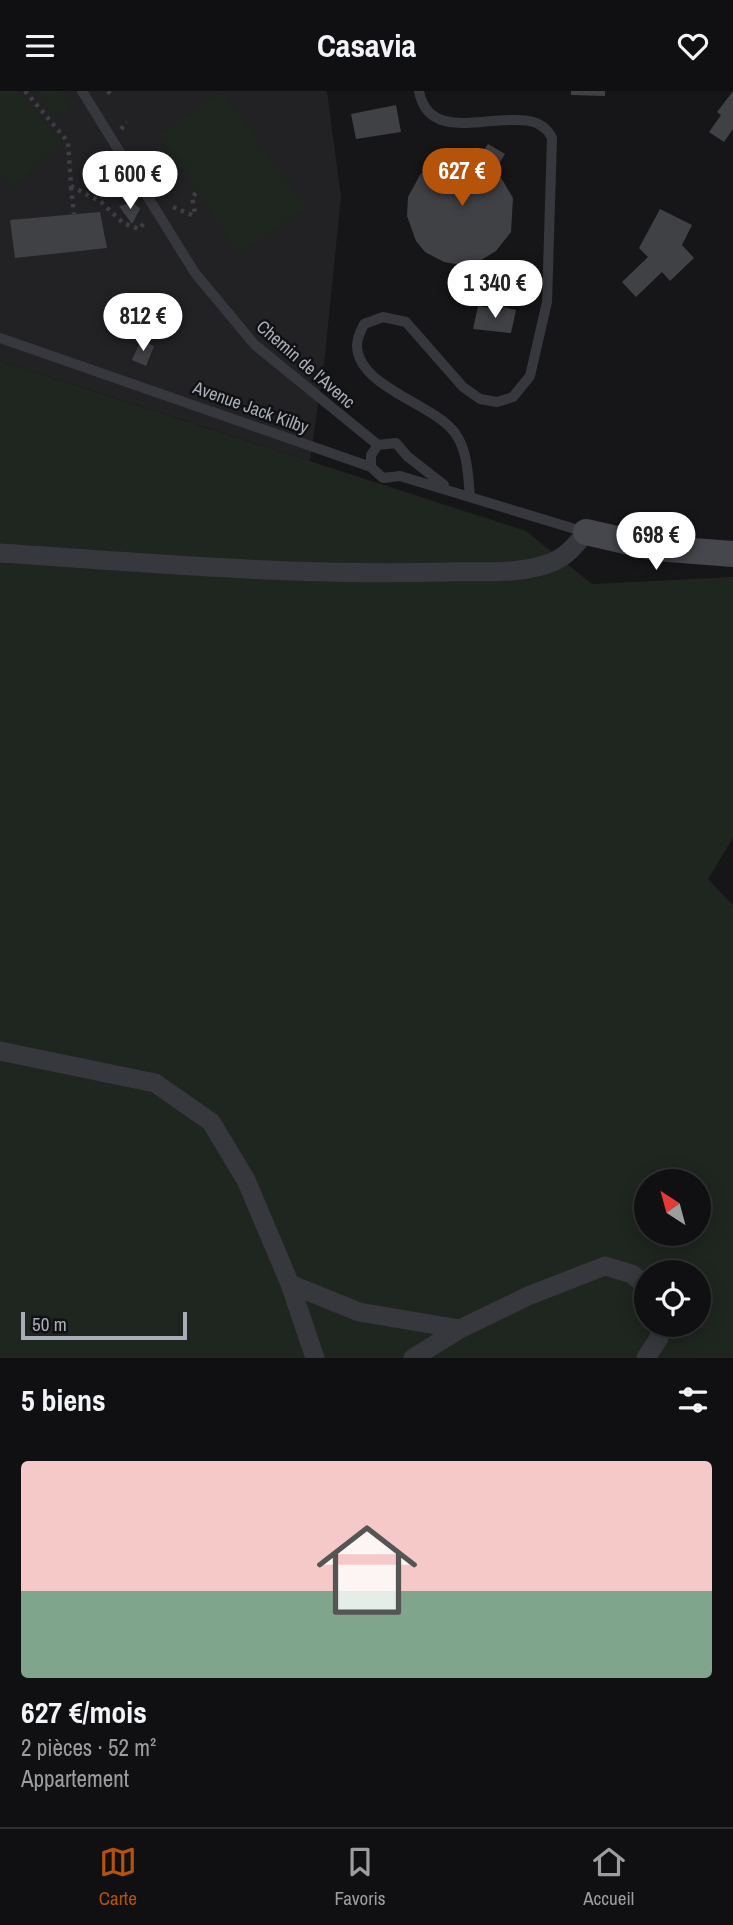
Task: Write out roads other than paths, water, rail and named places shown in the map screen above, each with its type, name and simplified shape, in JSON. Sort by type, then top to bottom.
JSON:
[{"type":"street","points":[[0,552],[159,564],[408,573],[525,569],[552,563],[575,547],[586,532],[656,548],[733,554]]},
{"type":"street","points":[[0,1051],[155,1083],[211,1122],[246,1180],[290,1284],[314,1358]]},
{"type":"street","points":[[413,1358],[460,1329],[528,1296],[605,1266],[634,1276]]},
{"type":"street","points":[[290,1284],[359,1312],[460,1329]]},
{"type":"street","points":[[646,1358],[659,1337]]},
{"type":"lane","name":"Chemin de l'Avenc","points":[[82,91],[195,273],[255,345],[378,445]]},
{"type":"lane","points":[[419,91],[427,112],[439,120],[523,117],[540,121],[549,129],[552,138],[547,303],[530,376],[513,397],[497,402],[480,399],[471,393],[406,321],[383,317],[363,324],[356,344],[361,362],[376,380],[441,419],[456,434],[464,450],[470,497]]},
{"type":"lane","name":"Avenue Jack Kilby","points":[[0,338],[371,467],[383,478],[400,476],[450,489],[586,532]]},
{"type":"lane","name":"Avenue Jack Kilby","points":[[378,445],[396,443],[407,456],[450,489]]},
{"type":"lane","points":[[371,467],[371,455],[378,445]]},
{"type":"lane","points":[[400,476],[407,464],[407,456]]}]
